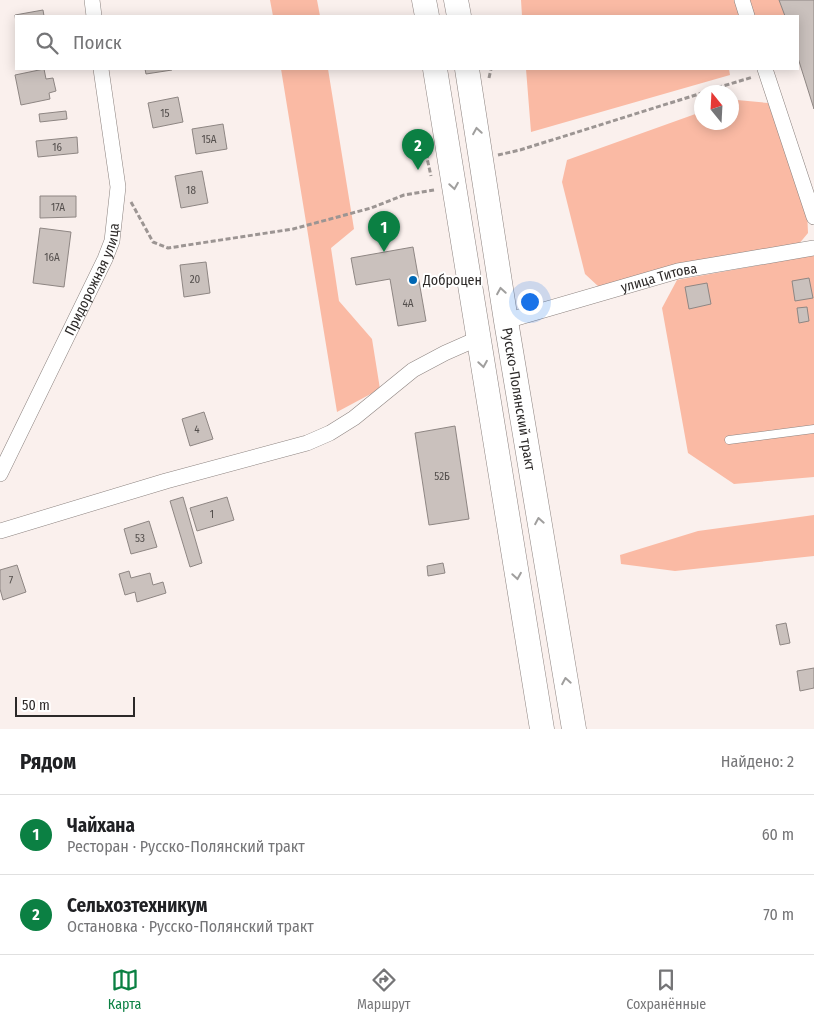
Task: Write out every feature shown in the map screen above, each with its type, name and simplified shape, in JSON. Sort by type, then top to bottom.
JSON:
[{"type":"main road","points":[[424,0],[427,15]]},
{"type":"main road","points":[[456,0],[459,15]]},
{"type":"main road","name":"Русско-Полянский тракт","points":[[435,70],[542,729]]},
{"type":"main road","name":"Русско-Полянский тракт","points":[[467,70],[506,321],[574,729]]},
{"type":"street","points":[[92,0],[94,15]]},
{"type":"street","points":[[742,0],[747,15]]},
{"type":"street","name":"Придорожная улица","points":[[0,474],[112,241],[118,187],[101,70]]},
{"type":"street","points":[[766,71],[814,218]]},
{"type":"street","name":"улица Титова","points":[[506,321],[678,271],[814,248]]},
{"type":"street","points":[[0,531],[166,481],[307,443],[330,433],[354,418],[413,370],[444,353],[479,338]]},
{"type":"lane","points":[[729,440],[814,429]]},
{"type":"path","points":[[725,85],[766,71]]},
{"type":"path","points":[[493,156],[520,150],[694,96]]},
{"type":"path","points":[[118,187],[127,193],[153,242],[168,248],[293,230],[371,208],[404,195],[434,190]]},
{"type":"shaded area","points":[[270,0],[317,0],[320,15],[273,15]]},
{"type":"shaded area","points":[[521,0],[779,0],[785,15],[522,15]]},
{"type":"shaded area","points":[[281,70],[328,70],[354,229],[331,248],[339,301],[372,339],[380,389],[337,412]]},
{"type":"shaded area","points":[[526,70],[729,70],[730,75],[531,132]]},
{"type":"shaded area","points":[[739,100],[768,103],[807,210],[808,233],[798,245],[599,287],[585,274],[562,182],[567,160],[694,115],[694,130],[739,130]]},
{"type":"shaded area","points":[[814,256],[814,477],[734,484],[688,453],[662,308],[677,280]]},
{"type":"shaded area","points":[[814,515],[814,556],[675,571],[621,564],[620,555],[698,531]]},
{"type":"building","points":[[779,0],[814,0],[814,109],[799,61],[799,15],[785,15]]},
{"type":"building","points":[[43,10],[44,15],[15,15]]},
{"type":"building","points":[[44,70],[46,79],[53,78],[56,91],[49,93],[50,99],[21,105],[15,75]]},
{"type":"building","points":[[145,70],[172,70],[146,74]]},
{"type":"building","points":[[178,97],[183,122],[153,128],[148,103]]},
{"type":"building","points":[[66,111],[67,119],[40,122],[39,114]]},
{"type":"building","points":[[223,124],[227,149],[196,154],[192,129]]},
{"type":"building","points":[[77,137],[78,153],[38,157],[36,141]]},
{"type":"building","points":[[202,171],[208,203],[181,208],[175,176]]},
{"type":"building","points":[[40,196],[76,196],[76,217],[40,218]]},
{"type":"building","points":[[40,228],[71,232],[64,287],[33,283]]},
{"type":"building","points":[[413,247],[426,321],[398,326],[390,279],[356,285],[351,258]]},
{"type":"building","points":[[206,262],[210,293],[184,297],[180,265]]},
{"type":"building","points":[[809,278],[813,298],[795,301],[792,281]]},
{"type":"building","points":[[707,283],[711,304],[689,309],[685,287]]},
{"type":"building","points":[[807,307],[809,321],[799,323],[797,308]]},
{"type":"building","points":[[204,412],[213,439],[190,446],[182,419]]},
{"type":"building","points":[[455,426],[469,519],[429,525],[415,433]]},
{"type":"building","points":[[183,497],[202,563],[190,567],[170,501]]},
{"type":"building","points":[[227,497],[234,520],[197,531],[190,508]]},
{"type":"building","points":[[149,521],[157,547],[131,554],[124,529]]},
{"type":"building","points":[[443,563],[445,573],[428,576],[427,566]]},
{"type":"building","points":[[17,565],[26,592],[3,600],[0,589],[0,570]]},
{"type":"building","points":[[129,571],[131,578],[150,573],[153,585],[163,582],[166,593],[137,602],[135,592],[125,595],[119,574]]},
{"type":"building","points":[[786,623],[790,643],[780,645],[776,625]]},
{"type":"building","points":[[814,668],[814,688],[800,691],[797,671]]},
{"type":"place","name":"Сельхозтехникум","points":[[418,170]]},
{"type":"place","name":"Чайхана","points":[[384,252]]},
{"type":"place","name":"Доброцен","points":[[413,280]]}]
